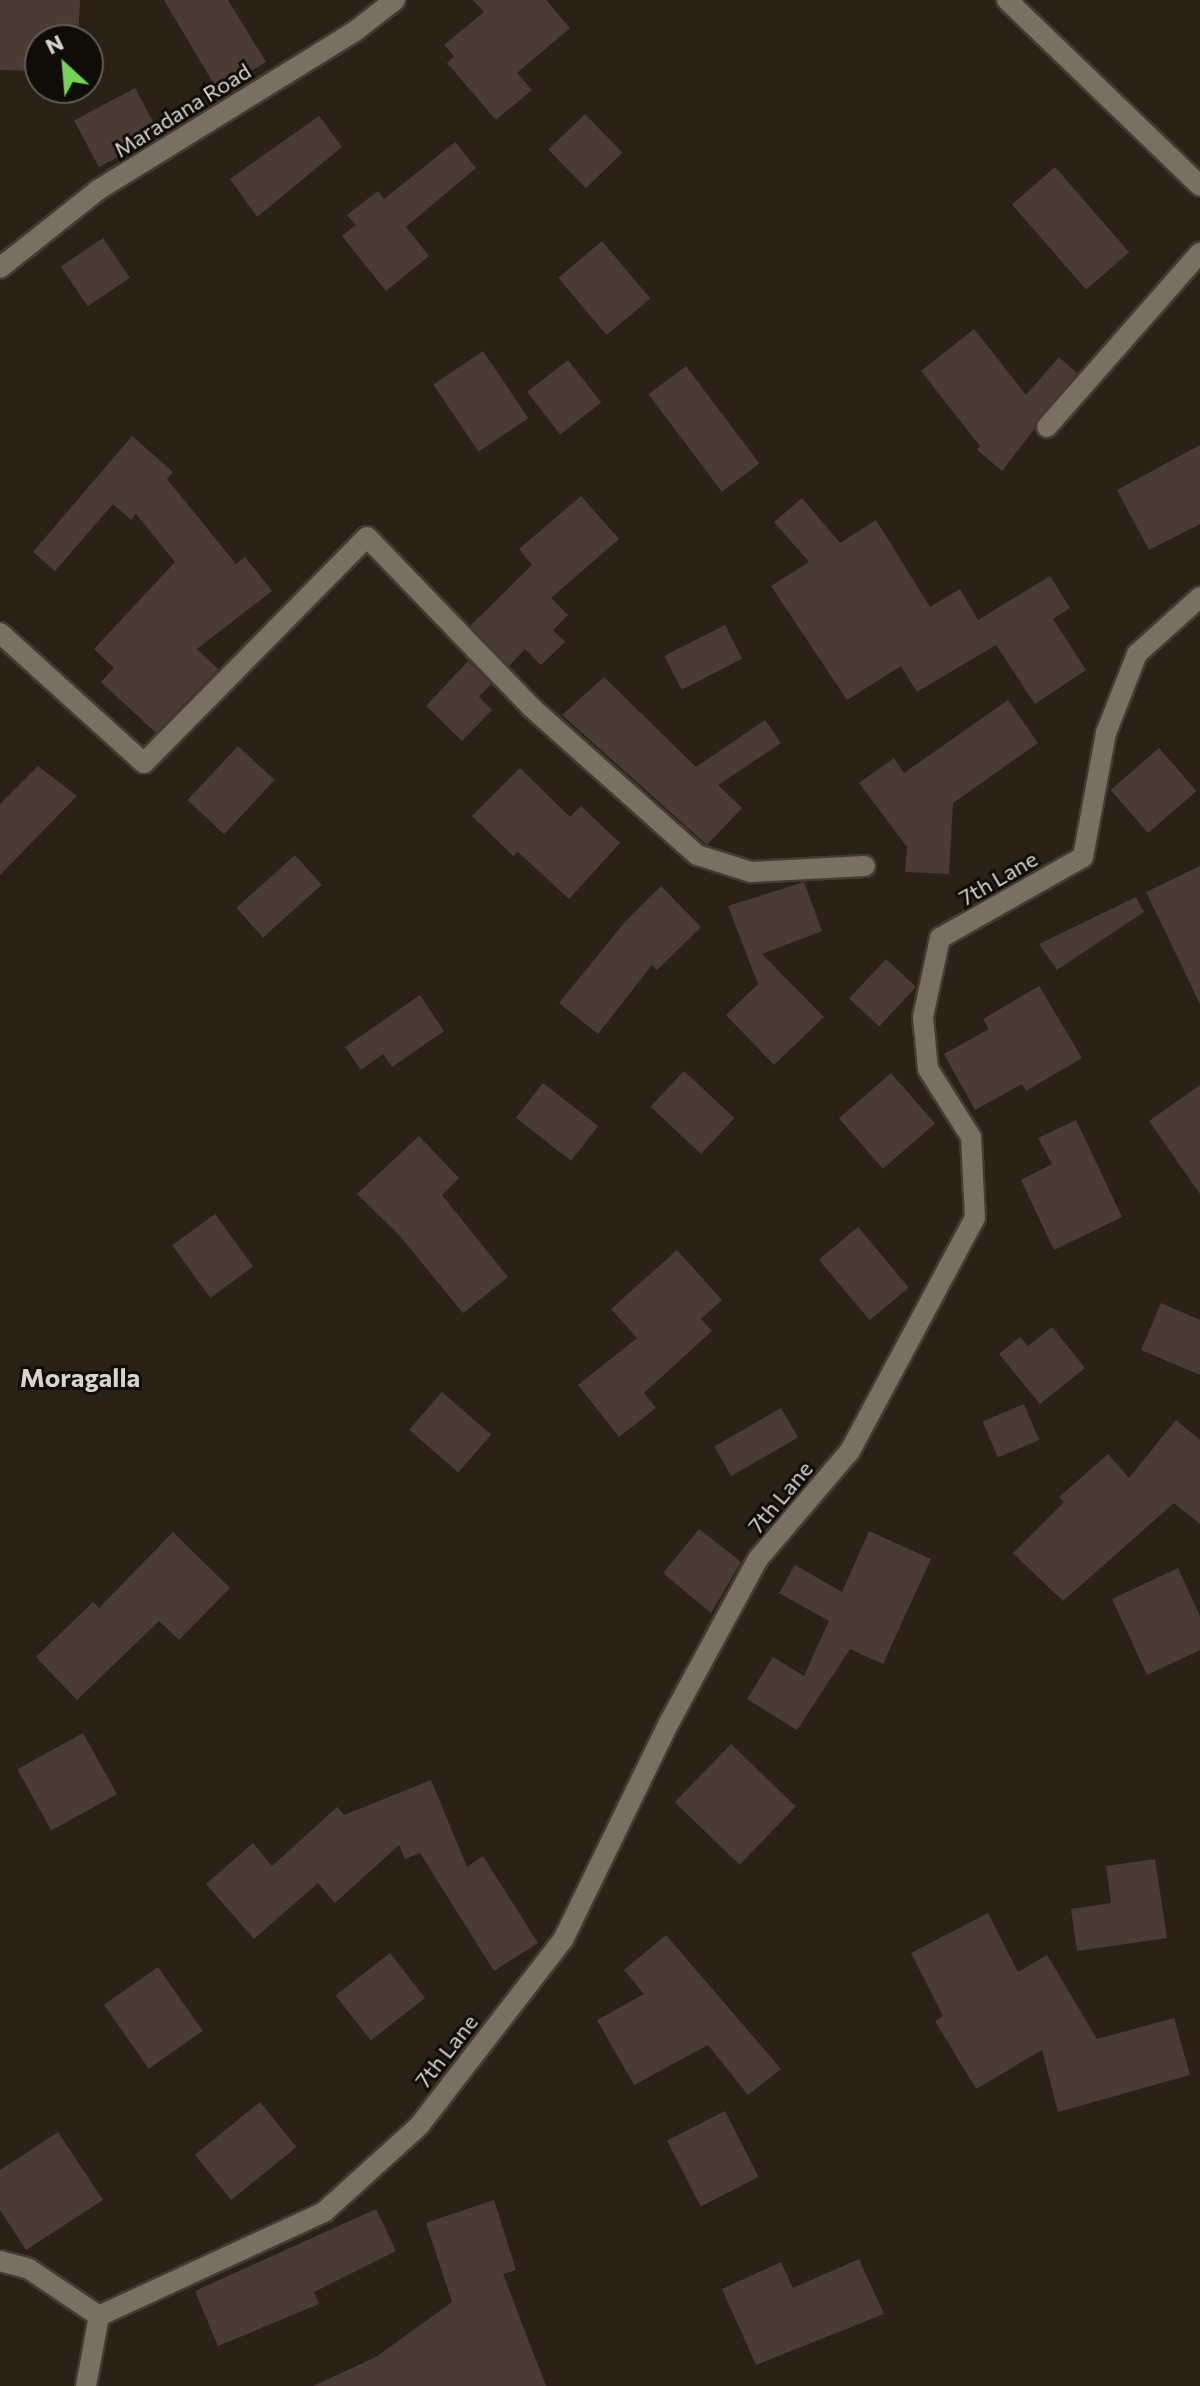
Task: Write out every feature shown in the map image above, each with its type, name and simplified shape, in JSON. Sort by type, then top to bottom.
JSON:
[{"type":"street","name":"Maradana Road","points":[[0,268],[98,190],[354,32],[395,0]]},
{"type":"street","points":[[1007,0],[1200,186]]},
{"type":"street","points":[[1047,427],[1200,253]]},
{"type":"street","points":[[0,633],[144,763],[367,537],[531,707],[697,855],[751,872],[865,866]]},
{"type":"street","name":"7th Lane","points":[[99,2316],[324,2212],[419,2126],[563,1940],[670,1721],[758,1559],[850,1451],[975,1218],[971,1137],[928,1069],[923,1017],[940,938],[1083,857],[1106,733],[1137,654],[1200,597]]},
{"type":"street","points":[[0,2261],[29,2269],[99,2316],[86,2386]]},
{"type":"building","points":[[0,0],[80,0],[79,24],[24,24],[24,71],[0,70]]},
{"type":"building","points":[[164,0],[228,0],[266,62],[218,91]]},
{"type":"building","points":[[473,0],[546,0],[570,28],[517,73],[532,90],[496,120],[447,63],[454,56],[444,45],[484,12]]},
{"type":"building","points":[[135,88],[160,135],[99,167],[74,120]]},
{"type":"building","points":[[585,114],[623,153],[586,188],[548,149]]},
{"type":"building","points":[[319,116],[342,147],[257,217],[230,179]]},
{"type":"building","points":[[455,142],[476,168],[406,227],[429,256],[386,291],[342,236],[356,225],[347,215],[378,191],[384,199]]},
{"type":"building","points":[[1055,167],[1129,252],[1086,290],[1012,204]]},
{"type":"building","points":[[103,238],[130,278],[88,306],[61,267]]},
{"type":"building","points":[[602,241],[650,298],[607,335],[558,278]]},
{"type":"building","points":[[974,329],[1026,395],[1059,357],[1077,373],[1002,471],[977,450],[980,446],[921,371]]},
{"type":"building","points":[[483,351],[528,418],[479,452],[433,385]]},
{"type":"building","points":[[568,360],[601,403],[560,435],[527,392]]},
{"type":"building","points":[[686,366],[759,463],[722,492],[648,394]]},
{"type":"building","points":[[132,436],[173,472],[167,479],[236,564],[245,557],[272,591],[197,649],[218,669],[156,733],[101,682],[114,668],[94,649],[175,562],[136,514],[131,520],[113,504],[55,571],[33,552]]},
{"type":"building","points":[[1200,445],[1200,524],[1149,550],[1117,490]]},
{"type":"building","points":[[581,496],[619,539],[551,598],[568,615],[553,630],[565,642],[541,665],[525,649],[509,666],[470,626],[532,565],[519,549]]},
{"type":"building","points":[[802,498],[840,543],[876,520],[930,607],[960,589],[978,620],[1050,576],[1070,608],[1053,619],[1086,670],[1035,704],[996,645],[917,692],[901,666],[847,700],[771,586],[809,562],[774,522]]},
{"type":"building","points":[[725,625],[742,659],[682,690],[664,656]]},
{"type":"building","points":[[468,661],[491,684],[479,697],[492,710],[462,741],[426,706]]},
{"type":"building","points":[[604,677],[696,767],[765,720],[781,743],[718,785],[742,808],[707,845],[562,715]]},
{"type":"building","points":[[1008,700],[1038,743],[953,803],[949,874],[905,872],[907,847],[859,783],[894,758],[904,773]]},
{"type":"building","points":[[238,746],[275,780],[224,834],[188,800]]},
{"type":"building","points":[[1159,748],[1196,791],[1148,833],[1111,790]]},
{"type":"building","points":[[38,766],[77,796],[0,875],[0,804]]},
{"type":"building","points":[[520,768],[570,817],[581,806],[620,843],[569,899],[518,852],[513,856],[472,816]]},
{"type":"building","points":[[295,855],[322,885],[263,938],[236,908]]},
{"type":"building","points":[[1200,866],[1200,1004],[1146,892]]},
{"type":"building","points":[[804,882],[822,931],[762,954],[824,1017],[774,1065],[726,1015],[758,984],[728,906]]},
{"type":"building","points":[[661,886],[701,927],[657,970],[652,965],[598,1034],[559,1003],[624,923]]},
{"type":"building","points":[[1136,897],[1144,912],[1057,970],[1039,944]]},
{"type":"building","points":[[886,959],[916,987],[879,1026],[849,998]]},
{"type":"building","points":[[1039,986],[1082,1058],[1026,1091],[1022,1084],[975,1110],[944,1054],[989,1029],[983,1019]]},
{"type":"building","points":[[420,995],[444,1031],[392,1067],[383,1054],[361,1070],[345,1047]]},
{"type":"building","points":[[684,1071],[734,1118],[701,1154],[651,1107]]},
{"type":"building","points":[[891,1073],[935,1124],[883,1169],[839,1118]]},
{"type":"building","points":[[543,1083],[598,1126],[571,1161],[516,1118]]},
{"type":"building","points":[[1200,1085],[1200,1194],[1149,1121]]},
{"type":"building","points":[[1076,1120],[1122,1217],[1054,1250],[1021,1180],[1052,1164],[1038,1138]]},
{"type":"building","points":[[419,1136],[459,1178],[442,1195],[508,1277],[463,1313],[399,1235],[357,1194]]},
{"type":"building","points":[[215,1214],[253,1267],[210,1298],[172,1245]]},
{"type":"building","points":[[858,1227],[909,1288],[870,1320],[819,1260]]},
{"type":"building","points":[[677,1250],[722,1300],[701,1319],[712,1331],[644,1393],[656,1408],[619,1437],[578,1385],[637,1338],[611,1309]]},
{"type":"building","points":[[1161,1303],[1200,1320],[1200,1375],[1141,1350]]},
{"type":"building","points":[[1052,1327],[1085,1368],[1040,1404],[999,1354],[1020,1337],[1028,1346]]},
{"type":"building","points":[[442,1392],[491,1435],[458,1472],[409,1430]]},
{"type":"building","points":[[1024,1404],[1039,1440],[998,1457],[983,1422]]},
{"type":"building","points":[[781,1408],[798,1437],[731,1476],[714,1446]]},
{"type":"building","points":[[1176,1420],[1200,1440],[1200,1524],[1174,1503],[1063,1601],[1013,1553],[1064,1502],[1059,1497],[1108,1454],[1129,1478]]},
{"type":"building","points":[[699,1529],[741,1562],[711,1613],[663,1573]]},
{"type":"building","points":[[869,1531],[931,1559],[883,1664],[850,1649],[797,1730],[747,1699],[773,1657],[804,1676],[829,1621],[779,1593],[795,1565],[842,1592]]},
{"type":"building","points":[[173,1532],[230,1588],[179,1640],[159,1621],[77,1700],[36,1657],[93,1602],[99,1608]]},
{"type":"building","points":[[1178,1568],[1200,1616],[1200,1650],[1147,1675],[1112,1599]]},
{"type":"building","points":[[83,1733],[117,1794],[51,1831],[17,1769]]},
{"type":"building","points":[[731,1744],[796,1807],[739,1865],[675,1802]]},
{"type":"building","points":[[431,1780],[467,1867],[483,1856],[538,1943],[494,1971],[420,1853],[405,1859],[399,1845],[335,1903],[318,1883],[254,1939],[206,1884],[253,1843],[272,1866],[337,1807],[344,1815]]},
{"type":"building","points":[[1155,1859],[1167,1938],[1077,1951],[1071,1909],[1111,1903],[1106,1866]]},
{"type":"building","points":[[988,1913],[1018,1972],[1047,1955],[1097,2039],[1174,2018],[1190,2075],[1058,2112],[1042,2050],[976,2089],[935,2021],[943,2016],[911,1953]]},
{"type":"building","points":[[666,1935],[781,2069],[748,2095],[708,2045],[634,2085],[597,2020],[644,1994],[624,1970]]},
{"type":"building","points":[[390,1953],[425,1998],[371,2040],[336,1995]]},
{"type":"building","points":[[158,1967],[203,2031],[149,2069],[104,2005]]},
{"type":"building","points":[[260,2102],[297,2147],[231,2200],[195,2155]]},
{"type":"building","points":[[725,2111],[759,2177],[701,2206],[667,2141]]},
{"type":"building","points":[[58,2132],[103,2200],[26,2250],[0,2210],[0,2170]]},
{"type":"building","points":[[494,2200],[516,2270],[503,2274],[546,2386],[313,2386],[376,2357],[452,2302],[426,2223]]},
{"type":"building","points":[[376,2209],[396,2251],[314,2292],[319,2304],[218,2346],[195,2291]]},
{"type":"building","points":[[859,2259],[884,2314],[756,2365],[722,2289],[781,2262],[793,2288]]},
{"type":"district","name":"Moragalla","points":[[80,1377]]}]
